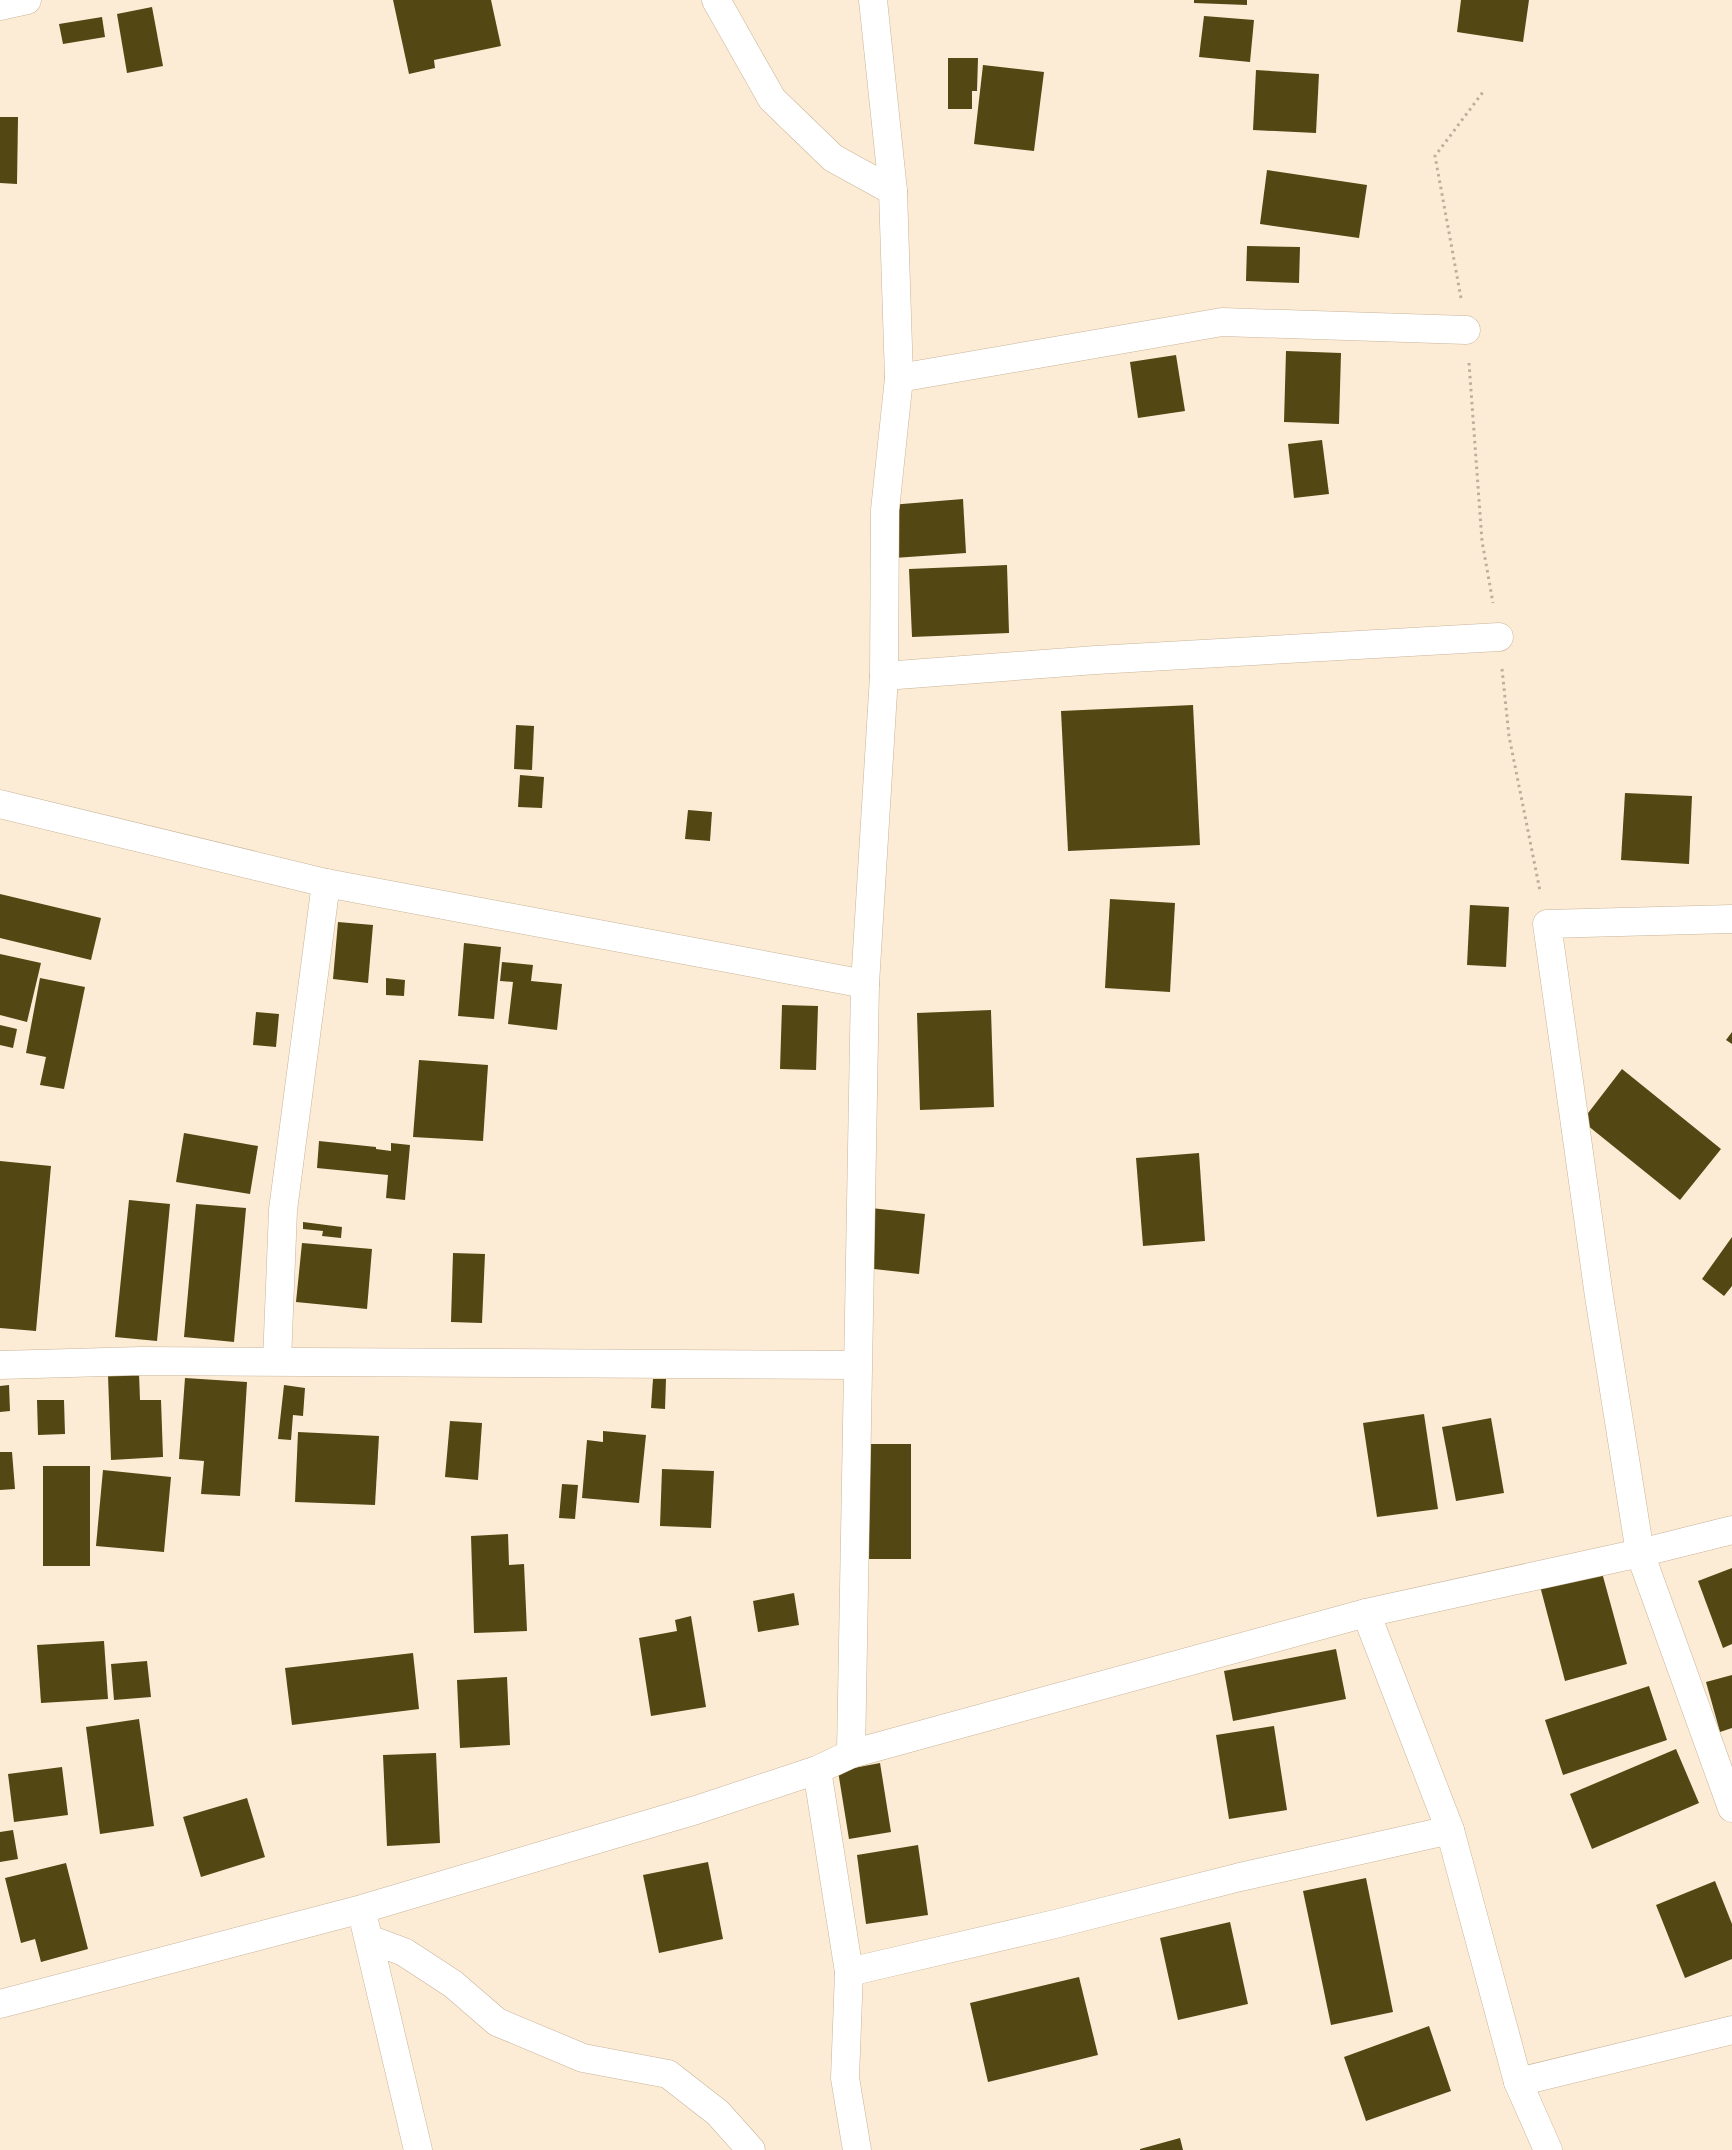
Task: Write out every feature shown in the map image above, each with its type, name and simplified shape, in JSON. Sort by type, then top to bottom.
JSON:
[{"type":"street","points":[[0,6],[27,0]]},
{"type":"street","points":[[716,0],[772,99],[833,158],[893,191]]},
{"type":"street","points":[[851,1754],[865,984],[884,676],[886,510],[899,378],[893,191],[873,0]]},
{"type":"street","points":[[899,378],[1222,322],[1466,330]]},
{"type":"street","points":[[884,676],[1096,660],[1499,637]]},
{"type":"street","points":[[0,804],[326,883],[865,984]]},
{"type":"street","points":[[277,1361],[283,1210],[326,883]]},
{"type":"street","points":[[1732,919],[1547,924],[1599,1296],[1640,1553],[1732,1808]]},
{"type":"street","points":[[0,1365],[141,1361],[857,1364]]},
{"type":"street","points":[[0,2004],[362,1909],[687,1812],[817,1770],[851,1754],[1366,1613],[1640,1553],[1732,1530]]},
{"type":"street","points":[[1366,1613],[1450,1830],[1518,2082],[1548,2150]]},
{"type":"street","points":[[817,1770],[849,1972],[845,2078],[857,2150]]},
{"type":"street","points":[[849,1972],[1054,1924],[1240,1877],[1450,1830]]},
{"type":"street","points":[[362,1909],[418,2150]]},
{"type":"street","points":[[369,1939],[404,1952],[453,1984],[498,2022],[583,2058],[668,2074],[718,2113],[751,2150]]},
{"type":"street","points":[[1518,2082],[1732,2030]]},
{"type":"path","points":[[1482,92],[1435,156],[1466,330],[1482,541],[1499,637],[1509,736],[1547,924]]},
{"type":"building","points":[[393,0],[491,0],[501,46],[434,60],[435,68],[409,74]]},
{"type":"building","points":[[1194,0],[1247,0],[1247,5],[1194,3]]},
{"type":"building","points":[[1461,0],[1529,0],[1523,42],[1457,32]]},
{"type":"building","points":[[152,7],[163,66],[127,73],[117,14]]},
{"type":"building","points":[[1204,16],[1254,20],[1250,62],[1199,57]]},
{"type":"building","points":[[102,17],[105,37],[63,44],[59,24]]},
{"type":"building","points":[[948,58],[978,58],[977,91],[972,91],[972,109],[948,109]]},
{"type":"building","points":[[983,65],[1044,72],[1034,151],[974,144]]},
{"type":"building","points":[[1256,70],[1319,74],[1316,133],[1253,130]]},
{"type":"building","points":[[0,117],[18,117],[17,184],[0,183]]},
{"type":"building","points":[[1267,170],[1367,185],[1359,238],[1260,224]]},
{"type":"building","points":[[1247,246],[1300,247],[1299,283],[1246,281]]},
{"type":"building","points":[[1286,351],[1341,353],[1339,424],[1284,422]]},
{"type":"building","points":[[1176,355],[1185,411],[1138,418],[1130,362]]},
{"type":"building","points":[[1322,440],[1329,494],[1294,498],[1288,444]]},
{"type":"building","points":[[963,499],[966,553],[894,558],[890,505]]},
{"type":"building","points":[[1007,565],[1009,633],[912,637],[909,569]]},
{"type":"building","points":[[1193,705],[1200,845],[1068,851],[1061,711]]},
{"type":"building","points":[[516,725],[534,726],[532,770],[514,769]]},
{"type":"building","points":[[520,775],[544,777],[542,808],[518,807]]},
{"type":"building","points":[[1625,793],[1692,796],[1689,864],[1621,860]]},
{"type":"building","points":[[688,810],[712,812],[710,841],[685,839]]},
{"type":"building","points":[[0,894],[101,918],[91,960],[0,938]]},
{"type":"building","points":[[1110,899],[1175,903],[1170,992],[1105,988]]},
{"type":"building","points":[[1470,905],[1509,907],[1506,967],[1467,965]]},
{"type":"building","points":[[338,922],[373,925],[368,983],[333,979]]},
{"type":"building","points":[[464,943],[501,947],[494,1019],[458,1016]]},
{"type":"building","points":[[0,954],[41,963],[27,1022],[0,1015]]},
{"type":"building","points":[[502,962],[533,965],[531,981],[562,984],[557,1030],[508,1024],[513,982],[500,981]]},
{"type":"building","points":[[40,978],[85,987],[64,1089],[40,1085],[46,1057],[26,1053]]},
{"type":"building","points":[[386,978],[405,980],[404,996],[386,995]]},
{"type":"building","points":[[782,1005],[818,1006],[816,1070],[780,1069]]},
{"type":"building","points":[[991,1010],[994,1107],[920,1110],[917,1013]]},
{"type":"building","points":[[256,1012],[279,1014],[276,1047],[253,1045]]},
{"type":"building","points":[[0,1025],[17,1029],[13,1048],[0,1045]]},
{"type":"building","points":[[1732,1032],[1732,1044],[1726,1040]]},
{"type":"building","points":[[419,1060],[488,1065],[483,1141],[413,1137]]},
{"type":"building","points":[[1622,1069],[1721,1149],[1680,1200],[1582,1121]]},
{"type":"building","points":[[184,1133],[258,1146],[250,1194],[176,1182]]},
{"type":"building","points":[[319,1141],[376,1147],[376,1149],[391,1151],[391,1143],[410,1145],[405,1200],[386,1198],[388,1175],[317,1168]]},
{"type":"building","points":[[1199,1153],[1205,1241],[1143,1246],[1136,1158]]},
{"type":"building","points":[[0,1161],[51,1166],[36,1331],[0,1328]]},
{"type":"building","points":[[129,1200],[170,1204],[157,1341],[115,1337]]},
{"type":"building","points":[[196,1204],[246,1208],[234,1342],[184,1337]]},
{"type":"building","points":[[871,1208],[925,1214],[919,1274],[865,1268]]},
{"type":"building","points":[[303,1222],[342,1227],[341,1238],[322,1236],[323,1231],[303,1229]]},
{"type":"building","points":[[1732,1237],[1732,1286],[1724,1296],[1702,1279]]},
{"type":"building","points":[[302,1243],[372,1249],[367,1309],[296,1302]]},
{"type":"building","points":[[453,1253],[485,1254],[482,1323],[451,1322]]},
{"type":"building","points":[[139,1373],[140,1400],[161,1400],[163,1457],[111,1460],[108,1375]]},
{"type":"building","points":[[185,1378],[247,1382],[240,1496],[201,1494],[204,1461],[179,1459]]},
{"type":"building","points":[[653,1379],[666,1379],[665,1409],[651,1408]]},
{"type":"building","points":[[9,1385],[10,1411],[0,1412],[0,1386]]},
{"type":"building","points":[[284,1385],[305,1388],[303,1416],[293,1415],[291,1440],[278,1439]]},
{"type":"building","points":[[37,1400],[64,1400],[65,1434],[38,1435]]},
{"type":"building","points":[[1424,1414],[1438,1509],[1377,1517],[1363,1423]]},
{"type":"building","points":[[1491,1418],[1504,1493],[1456,1501],[1442,1427]]},
{"type":"building","points":[[450,1421],[482,1423],[478,1480],[445,1477]]},
{"type":"building","points":[[603,1431],[646,1435],[639,1503],[582,1498],[587,1440],[603,1442]]},
{"type":"building","points":[[298,1432],[379,1436],[375,1505],[295,1502]]},
{"type":"building","points":[[869,1444],[911,1444],[911,1559],[869,1559]]},
{"type":"building","points":[[0,1452],[12,1452],[15,1489],[0,1490]]},
{"type":"building","points":[[43,1466],[90,1466],[90,1566],[43,1566]]},
{"type":"building","points":[[662,1469],[714,1471],[711,1528],[660,1526]]},
{"type":"building","points":[[103,1470],[171,1477],[164,1552],[96,1546]]},
{"type":"building","points":[[562,1484],[578,1485],[575,1519],[559,1518]]},
{"type":"building","points":[[508,1534],[509,1565],[524,1564],[527,1631],[474,1633],[471,1536]]},
{"type":"building","points":[[1732,1568],[1732,1644],[1723,1648],[1698,1581]]},
{"type":"building","points":[[1601,1569],[1627,1664],[1565,1681],[1540,1586]]},
{"type":"building","points":[[794,1593],[799,1625],[758,1632],[753,1601]]},
{"type":"building","points":[[691,1616],[706,1707],[651,1716],[639,1638],[677,1631],[675,1620]]},
{"type":"building","points":[[104,1641],[108,1699],[41,1703],[37,1645]]},
{"type":"building","points":[[1336,1649],[1346,1699],[1233,1721],[1224,1671]]},
{"type":"building","points":[[413,1653],[419,1709],[292,1725],[285,1668]]},
{"type":"building","points":[[147,1661],[151,1697],[114,1700],[111,1664]]},
{"type":"building","points":[[1732,1675],[1732,1728],[1720,1732],[1706,1682]]},
{"type":"building","points":[[507,1677],[510,1745],[460,1748],[457,1680]]},
{"type":"building","points":[[1649,1686],[1667,1740],[1563,1775],[1545,1720]]},
{"type":"building","points":[[139,1719],[154,1826],[100,1834],[86,1727]]},
{"type":"building","points":[[1274,1726],[1287,1810],[1229,1819],[1216,1735]]},
{"type":"building","points":[[1676,1749],[1699,1803],[1592,1849],[1570,1794]]},
{"type":"building","points":[[436,1753],[440,1843],[387,1846],[383,1755]]},
{"type":"building","points":[[880,1763],[891,1832],[849,1839],[838,1771]]},
{"type":"building","points":[[62,1767],[68,1815],[14,1822],[8,1774]]},
{"type":"building","points":[[247,1798],[265,1857],[201,1877],[183,1817]]},
{"type":"building","points":[[13,1830],[18,1859],[0,1862],[0,1832]]},
{"type":"building","points":[[918,1845],[928,1915],[866,1924],[857,1855]]},
{"type":"building","points":[[708,1862],[723,1939],[659,1953],[643,1875]]},
{"type":"building","points":[[66,1863],[88,1949],[41,1962],[35,1939],[21,1943],[5,1878]]},
{"type":"building","points":[[1366,1878],[1393,2012],[1331,2025],[1303,1891]]},
{"type":"building","points":[[1715,1881],[1732,1924],[1732,1959],[1685,1978],[1656,1905]]},
{"type":"building","points":[[1230,1922],[1248,2004],[1178,2020],[1160,1938]]},
{"type":"building","points":[[1079,1977],[1098,2055],[988,2082],[970,2003]]},
{"type":"building","points":[[1429,2026],[1451,2091],[1366,2121],[1344,2057]]},
{"type":"building","points":[[1180,2138],[1183,2150],[1140,2150],[1140,2149]]}]
